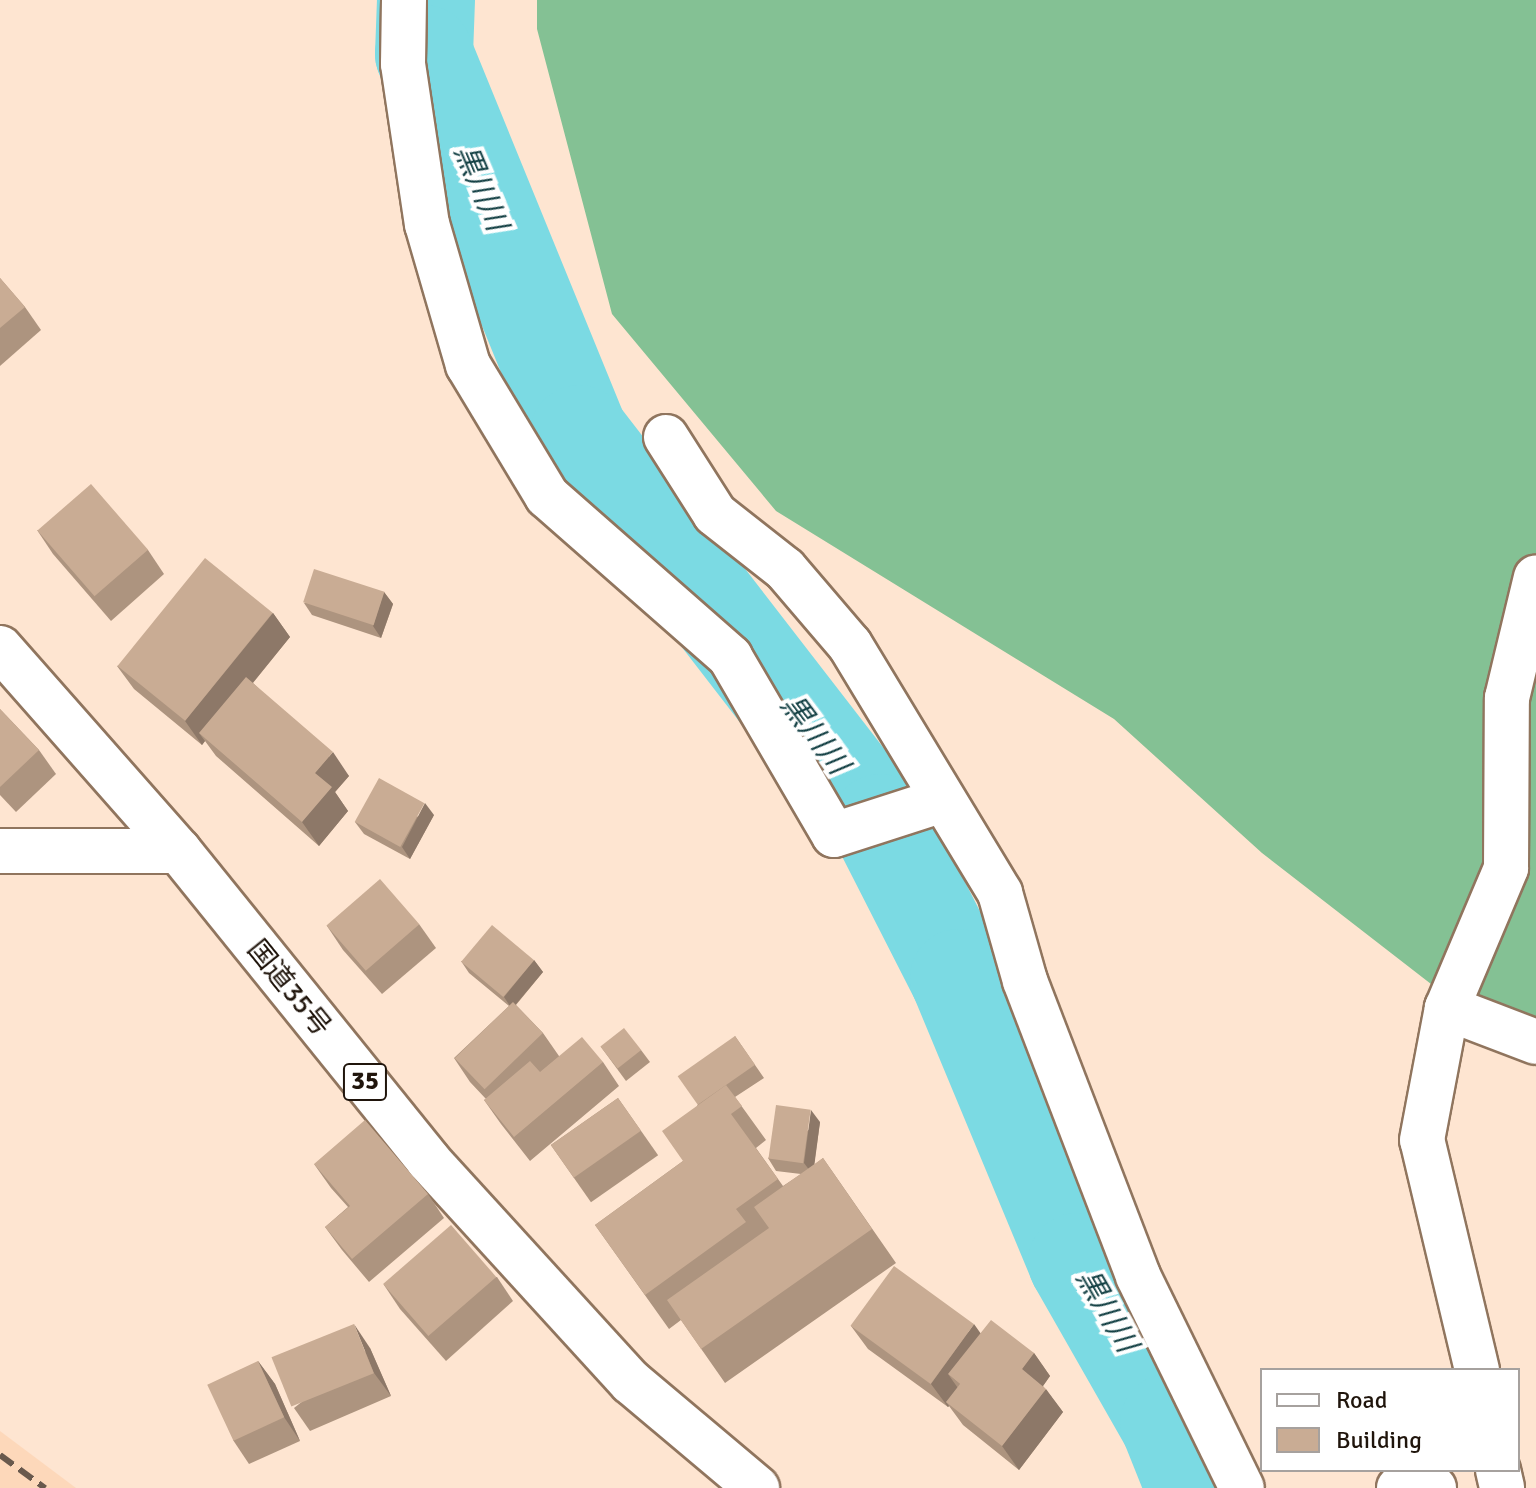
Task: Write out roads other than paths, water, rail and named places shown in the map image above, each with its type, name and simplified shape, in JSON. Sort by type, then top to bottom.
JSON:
[{"type":"main road","points":[[404,0],[403,64],[427,224],[468,365],[547,496],[730,657],[834,835],[937,802]]},
{"type":"main road","points":[[666,437],[715,514],[785,569],[850,645],[937,802],[1000,893],[1025,981],[1138,1276],[1242,1488]]},
{"type":"main road","points":[[1477,1368],[1422,1140],[1447,1008],[1506,868],[1507,698],[1536,577]]},
{"type":"main road","name":"国道35号","points":[[0,648],[179,851],[428,1160],[631,1382],[757,1488]]},
{"type":"main road","points":[[0,851],[179,851]]},
{"type":"main road","points":[[1447,1008],[1536,1042]]},
{"type":"main road","points":[[1399,1488],[1434,1488]]},
{"type":"waterway","name":"黒川川","points":[[426,0],[424,54],[579,434],[880,823],[959,978],[1077,1262],[1169,1423],[1195,1488]]},
{"type":"railway","points":[[0,1455],[45,1488]]}]
